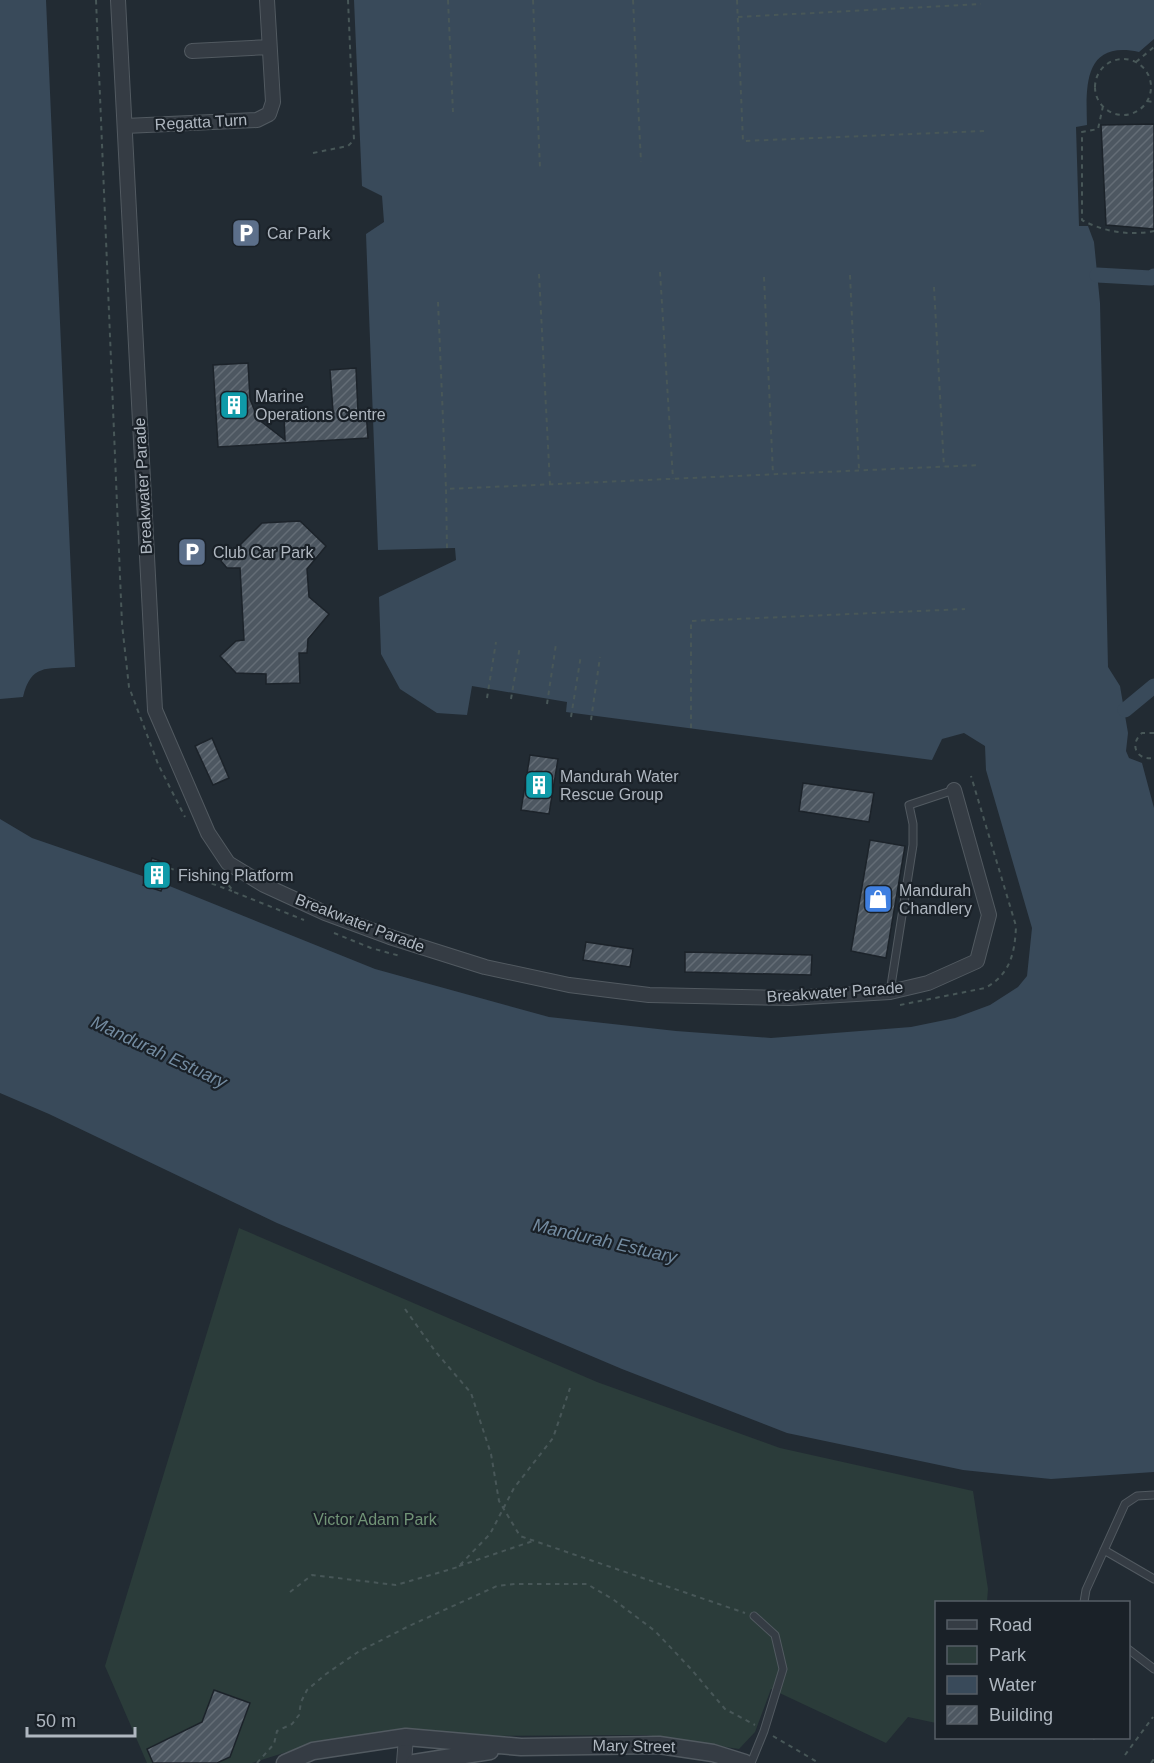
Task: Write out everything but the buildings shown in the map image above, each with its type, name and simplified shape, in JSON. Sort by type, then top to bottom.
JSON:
[{"type":"street","name":"Breakwater Parade","points":[[118,0],[155,710],[208,833],[228,863],[264,885],[325,913],[390,937],[485,967],[569,985],[649,995],[789,998],[890,992],[928,983],[977,961],[989,915],[954,790]]},
{"type":"street","name":"Regatta Turn","points":[[125,126],[257,120],[269,114],[273,102],[267,0]]},
{"type":"street","points":[[192,51],[269,47]]},
{"type":"street","points":[[404,1763],[406,1737]]},
{"type":"street","name":"Mary Street","points":[[285,1763],[313,1751],[406,1737],[520,1747],[659,1745],[697,1750],[745,1763]]},
{"type":"street","name":"Mary Street","points":[[414,1763],[520,1747]]},
{"type":"lane","points":[[890,992],[913,845],[913,824],[909,805],[954,790]]},
{"type":"lane","points":[[1084,1601],[1086,1590],[1125,1504],[1137,1496],[1154,1495]]},
{"type":"lane","points":[[1104,1550],[1154,1578]]},
{"type":"lane","points":[[752,1763],[783,1669],[775,1635],[754,1616]]},
{"type":"lane","points":[[1130,1651],[1154,1669]]},
{"type":"path","points":[[96,0],[122,624],[129,687],[158,764],[187,821]]},
{"type":"path","points":[[313,153],[348,146],[354,140],[348,0]]},
{"type":"path","points":[[448,0],[453,112]]},
{"type":"path","points":[[532,0],[540,168]]},
{"type":"path","points":[[633,0],[641,162]]},
{"type":"path","points":[[737,0],[743,141],[984,131]]},
{"type":"path","points":[[738,17],[981,4]]},
{"type":"path","points":[[1136,62],[1154,47]]},
{"type":"path","points":[[1128,59],[1136,62],[1146,71],[1149,80],[1150,92],[1147,101],[1139,110],[1127,115],[1109,112],[1096,94],[1095,82],[1099,72],[1115,60],[1128,59]]},
{"type":"path","points":[[1147,101],[1154,102]]},
{"type":"path","points":[[1103,106],[1098,129],[1082,132],[1082,220],[1095,227],[1136,235],[1154,231]]},
{"type":"path","points":[[660,272],[674,478]]},
{"type":"path","points":[[539,274],[550,484]]},
{"type":"path","points":[[850,275],[859,470]]},
{"type":"path","points":[[764,277],[773,474]]},
{"type":"path","points":[[934,287],[944,466]]},
{"type":"path","points":[[438,302],[447,548]]},
{"type":"path","points":[[446,489],[980,465]]},
{"type":"path","points":[[691,728],[691,621],[965,609]]},
{"type":"path","points":[[487,698],[496,642]]},
{"type":"path","points":[[547,704],[556,644]]},
{"type":"path","points":[[511,699],[520,645]]},
{"type":"path","points":[[571,717],[581,655]]},
{"type":"path","points":[[591,720],[600,657]]},
{"type":"path","points":[[1154,726],[1137,737],[1134,744],[1140,757],[1154,758]]},
{"type":"path","points":[[1149,731],[1154,733]]},
{"type":"path","points":[[894,1006],[985,988],[995,983],[1011,963],[1015,948],[1016,926],[971,776]]},
{"type":"path","points":[[161,866],[308,922]]},
{"type":"path","points":[[221,875],[234,892]]},
{"type":"path","points":[[329,931],[371,948],[404,957]]},
{"type":"path","points":[[405,1309],[435,1351],[471,1394],[491,1454],[499,1501],[520,1536],[754,1616]]},
{"type":"path","points":[[458,1566],[490,1534],[514,1488],[553,1438],[570,1388]]},
{"type":"path","points":[[291,1592],[312,1575],[396,1585],[533,1541]]},
{"type":"path","points":[[257,1763],[274,1744],[277,1731],[292,1724],[299,1715],[301,1702],[307,1690],[326,1674],[358,1652],[409,1626],[496,1586],[515,1584],[586,1584],[614,1600],[655,1631],[724,1709],[819,1763]]},
{"type":"path","points":[[1125,1755],[1153,1717]]},
{"type":"path","points":[[1151,1763],[1154,1759]]},
{"type":"green space","name":"Victor Adam Park","points":[[239,1228],[597,1382],[780,1448],[973,1491],[988,1589],[987,1601],[935,1601],[935,1723],[908,1717],[886,1743],[771,1689],[755,1732],[739,1749],[646,1735],[483,1736],[309,1745],[252,1763],[147,1763],[105,1666]]},
{"type":"water","points":[[0,0],[46,0],[75,667],[41,670],[30,679],[23,697],[0,699]]},
{"type":"water","name":"Mandurah Estuary","points":[[354,0],[1154,0],[1154,39],[1139,52],[1121,50],[1107,53],[1098,60],[1088,82],[1087,125],[1076,127],[1079,226],[1088,226],[1094,242],[1100,303],[1108,667],[1120,686],[1128,733],[1126,751],[1129,758],[1142,763],[1154,808],[1154,1472],[1051,1479],[963,1470],[787,1433],[622,1369],[277,1223],[49,1114],[0,1093],[0,819],[32,838],[157,881],[375,969],[549,1017],[676,1031],[771,1038],[911,1027],[955,1018],[990,1005],[1018,987],[1027,976],[1032,928],[986,770],[985,746],[964,733],[942,739],[932,760],[566,712],[567,702],[472,686],[467,715],[437,713],[400,689],[381,654],[379,597],[456,560],[455,548],[378,550],[366,234],[384,222],[382,196],[362,186]]},
{"type":"waterway","points":[[1097,275],[1151,278],[1154,276]]},
{"type":"waterway","points":[[1125,710],[1154,686]]},
{"type":"place","name":"Car Park","points":[[246,233]]},
{"type":"place","name":"Marine Operations Centre","points":[[234,405]]},
{"type":"place","name":"Club Car Park","points":[[192,552]]},
{"type":"place","name":"Mandurah Water Rescue Group","points":[[539,785]]},
{"type":"place","name":"Fishing Platform","points":[[157,875]]},
{"type":"place","name":"Mandurah Chandlery","points":[[878,899]]}]
